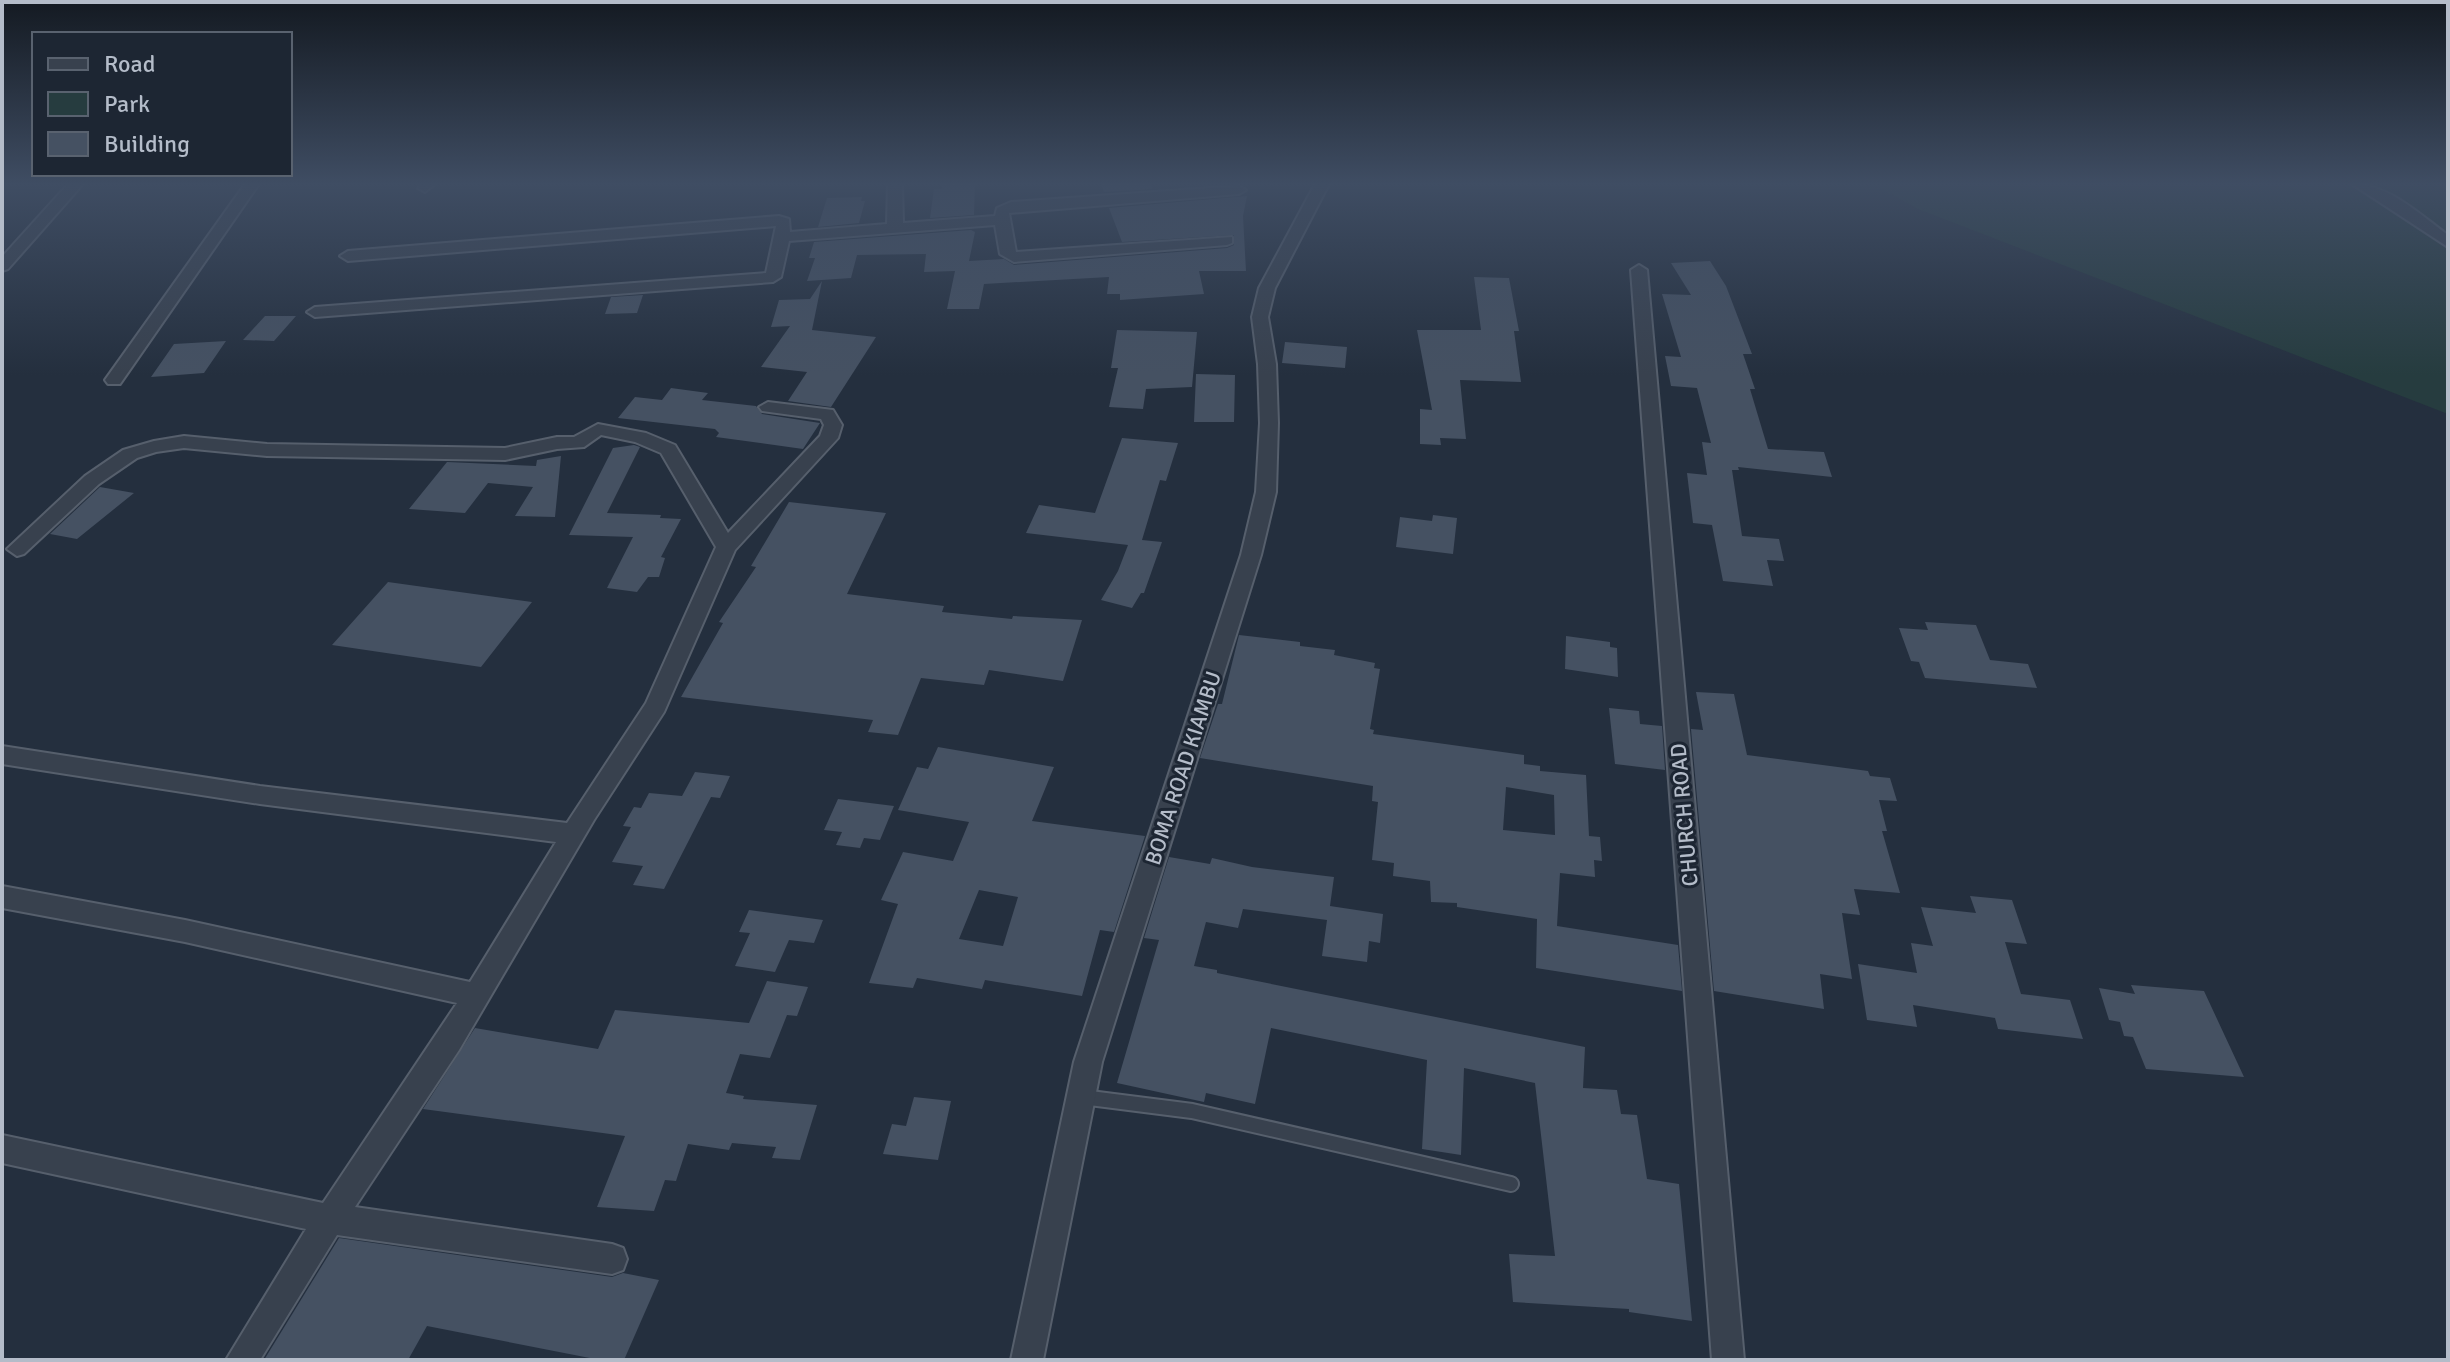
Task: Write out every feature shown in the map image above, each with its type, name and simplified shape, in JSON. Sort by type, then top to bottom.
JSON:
[{"type":"street","points":[[2,266],[19,248]]},
{"type":"street","points":[[114,380],[207,248]]},
{"type":"street","points":[[348,256],[452,248]]},
{"type":"street","points":[[315,312],[773,277],[780,248]]},
{"type":"street","points":[[1007,248],[1008,254],[1014,257],[1132,248]]},
{"type":"street","name":"BOMA ROAD KIAMBU","points":[[1027,1360],[1088,1062],[1251,555],[1266,492],[1267,364],[1260,317],[1267,288],[1288,248]]},
{"type":"street","name":"CHURCH ROAD","points":[[1639,270],[1728,1360]]},
{"type":"street","points":[[242,1360],[294,1273],[477,995],[573,834],[656,706],[726,547],[829,438],[833,425],[827,414],[768,407]]},
{"type":"street","points":[[17,549],[92,480],[130,454],[154,447],[184,442],[267,450],[505,454],[557,443],[578,443],[598,429],[640,437],[668,449],[726,547]]},
{"type":"street","points":[[2,755],[260,795],[573,834]]},
{"type":"street","points":[[2,897],[185,931],[477,995]]},
{"type":"street","points":[[2,1149],[330,1219],[612,1259]]},
{"type":"lane","points":[[1082,1097],[1192,1111],[1511,1184]]},
{"type":"green space","points":[[2018,248],[2448,248],[2448,414]]},
{"type":"building","points":[[812,248],[972,248],[969,261],[1004,259],[1014,265],[1245,248],[1246,271],[1199,271],[1204,294],[1120,300],[1120,294],[1107,294],[1109,277],[984,284],[979,309],[947,309],[955,271],[924,272],[926,254],[857,255],[851,278],[807,281],[815,258],[809,258]]},
{"type":"building","points":[[1710,261],[1726,286],[1752,354],[1743,354],[1755,389],[1750,389],[1768,449],[1824,452],[1832,477],[1738,467],[1739,470],[1732,470],[1742,536],[1779,539],[1784,561],[1767,560],[1773,586],[1723,581],[1712,525],[1693,523],[1687,473],[1707,475],[1702,442],[1711,443],[1697,388],[1671,386],[1665,356],[1681,357],[1662,294],[1691,295],[1671,263]]},
{"type":"building","points":[[1474,277],[1509,278],[1519,331],[1514,331],[1521,382],[1460,380],[1466,439],[1440,438],[1441,445],[1420,444],[1420,409],[1432,410],[1417,330],[1481,330]]},
{"type":"building","points":[[822,281],[812,330],[876,337],[831,407],[788,401],[807,372],[761,367],[790,326],[771,327],[779,300],[810,299]]},
{"type":"building","points":[[643,295],[637,313],[605,314],[611,297]]},
{"type":"building","points":[[265,316],[296,316],[274,341],[243,340]]},
{"type":"building","points":[[1117,330],[1197,332],[1192,387],[1146,389],[1143,409],[1109,407],[1118,368],[1111,368]]},
{"type":"building","points":[[226,341],[204,373],[151,377],[174,344]]},
{"type":"building","points":[[1285,342],[1347,347],[1345,368],[1282,363]]},
{"type":"building","points":[[1196,374],[1235,375],[1234,422],[1194,422]]},
{"type":"building","points":[[671,388],[708,393],[702,400],[756,406],[762,414],[820,423],[803,449],[716,437],[719,433],[715,429],[618,418],[635,397],[662,400]]},
{"type":"building","points":[[1122,438],[1178,443],[1166,481],[1160,480],[1142,540],[1162,542],[1144,593],[1132,608],[1101,600],[1118,571],[1128,545],[1026,533],[1039,505],[1095,513]]},
{"type":"building","points":[[640,447],[607,513],[681,519],[661,557],[665,558],[659,577],[648,577],[637,592],[607,588],[633,537],[569,535],[613,448]]},
{"type":"building","points":[[561,456],[555,517],[515,516],[533,487],[488,483],[465,513],[409,509],[447,462],[536,466],[537,460]]},
{"type":"building","points":[[100,487],[134,493],[77,539],[50,534]]},
{"type":"building","points":[[789,502],[886,513],[847,594],[944,606],[942,612],[1012,619],[1013,616],[1082,620],[1063,681],[989,670],[984,685],[921,678],[898,735],[868,732],[873,720],[681,697],[723,623],[719,622],[756,567],[751,566]]},
{"type":"building","points":[[1433,515],[1457,518],[1453,554],[1396,547],[1400,517],[1432,521]]},
{"type":"building","points":[[388,582],[532,602],[481,667],[332,645]]},
{"type":"building","points":[[1925,622],[1976,625],[1990,660],[2028,664],[2037,688],[1925,678],[1919,662],[1911,661],[1899,628],[1928,630]]},
{"type":"building","points":[[1239,635],[1300,642],[1300,646],[1335,650],[1334,655],[1375,663],[1374,668],[1380,669],[1370,729],[1374,730],[1373,734],[1524,755],[1524,764],[1540,766],[1540,771],[1586,775],[1589,836],[1600,837],[1602,861],[1594,860],[1595,877],[1560,873],[1557,926],[1678,945],[1682,991],[1536,968],[1537,919],[1457,907],[1457,903],[1431,902],[1430,881],[1393,876],[1394,863],[1372,860],[1378,802],[1372,801],[1373,786],[1200,758],[1218,704],[1222,704]],"holes":[[[1506,787],[1554,795],[1555,835],[1503,830]]]},
{"type":"building","points":[[1566,636],[1610,642],[1610,647],[1617,648],[1618,677],[1565,669]]},
{"type":"building","points":[[1696,692],[1734,694],[1747,755],[1868,771],[1870,776],[1890,778],[1897,801],[1879,800],[1887,831],[1882,831],[1900,893],[1854,889],[1860,915],[1842,913],[1852,979],[1820,974],[1824,1009],[1714,991],[1691,729],[1703,730]]},
{"type":"building","points":[[1609,708],[1639,711],[1640,724],[1662,726],[1665,770],[1615,764]]},
{"type":"building","points":[[938,747],[1054,767],[1032,821],[1145,836],[1114,932],[1100,930],[1082,996],[985,980],[982,989],[917,978],[913,988],[869,983],[898,904],[881,900],[903,852],[953,861],[969,822],[898,810],[917,767],[928,769]],"holes":[[[979,890],[1018,897],[1003,946],[959,939]]]},
{"type":"building","points":[[695,772],[730,776],[720,798],[711,797],[664,889],[633,885],[643,866],[612,862],[631,827],[623,826],[634,807],[641,808],[649,793],[682,796]]},
{"type":"building","points":[[838,799],[894,806],[880,840],[864,838],[860,848],[836,845],[842,832],[824,830]]},
{"type":"building","points":[[1169,857],[1210,864],[1212,858],[1252,867],[1334,877],[1330,906],[1383,914],[1380,943],[1369,941],[1367,962],[1322,956],[1327,920],[1243,909],[1238,928],[1206,922],[1194,966],[1585,1047],[1583,1088],[1617,1090],[1621,1114],[1637,1115],[1647,1179],[1679,1184],[1692,1321],[1629,1312],[1629,1309],[1513,1302],[1509,1254],[1555,1256],[1535,1083],[1464,1068],[1461,1155],[1422,1149],[1427,1060],[1271,1028],[1255,1104],[1206,1093],[1204,1102],[1117,1083],[1159,940],[1144,938]]},
{"type":"building","points":[[1970,896],[2012,900],[2027,944],[2005,942],[2021,994],[2070,1000],[2083,1039],[1998,1029],[1995,1018],[1913,1005],[1917,1027],[1867,1020],[1858,964],[1917,973],[1911,943],[1933,946],[1921,907],[1976,913]]},
{"type":"building","points":[[749,910],[823,920],[814,943],[789,940],[775,972],[735,966],[750,933],[739,932]]},
{"type":"building","points":[[767,981],[808,987],[797,1016],[787,1015],[770,1058],[740,1054],[726,1093],[744,1096],[743,1099],[817,1105],[800,1160],[772,1158],[776,1147],[732,1143],[729,1150],[688,1144],[676,1181],[665,1180],[654,1211],[597,1207],[625,1136],[423,1109],[475,1028],[598,1049],[615,1010],[749,1023]]},
{"type":"building","points":[[2131,985],[2204,991],[2244,1077],[2146,1069],[2133,1037],[2124,1036],[2120,1022],[2109,1020],[2099,988],[2135,994]]},
{"type":"building","points":[[914,1097],[951,1101],[938,1160],[883,1154],[892,1124],[906,1126]]},
{"type":"building","points":[[339,1238],[612,1277],[623,1273],[659,1280],[624,1360],[600,1360],[427,1326],[408,1360],[264,1360]]}]
